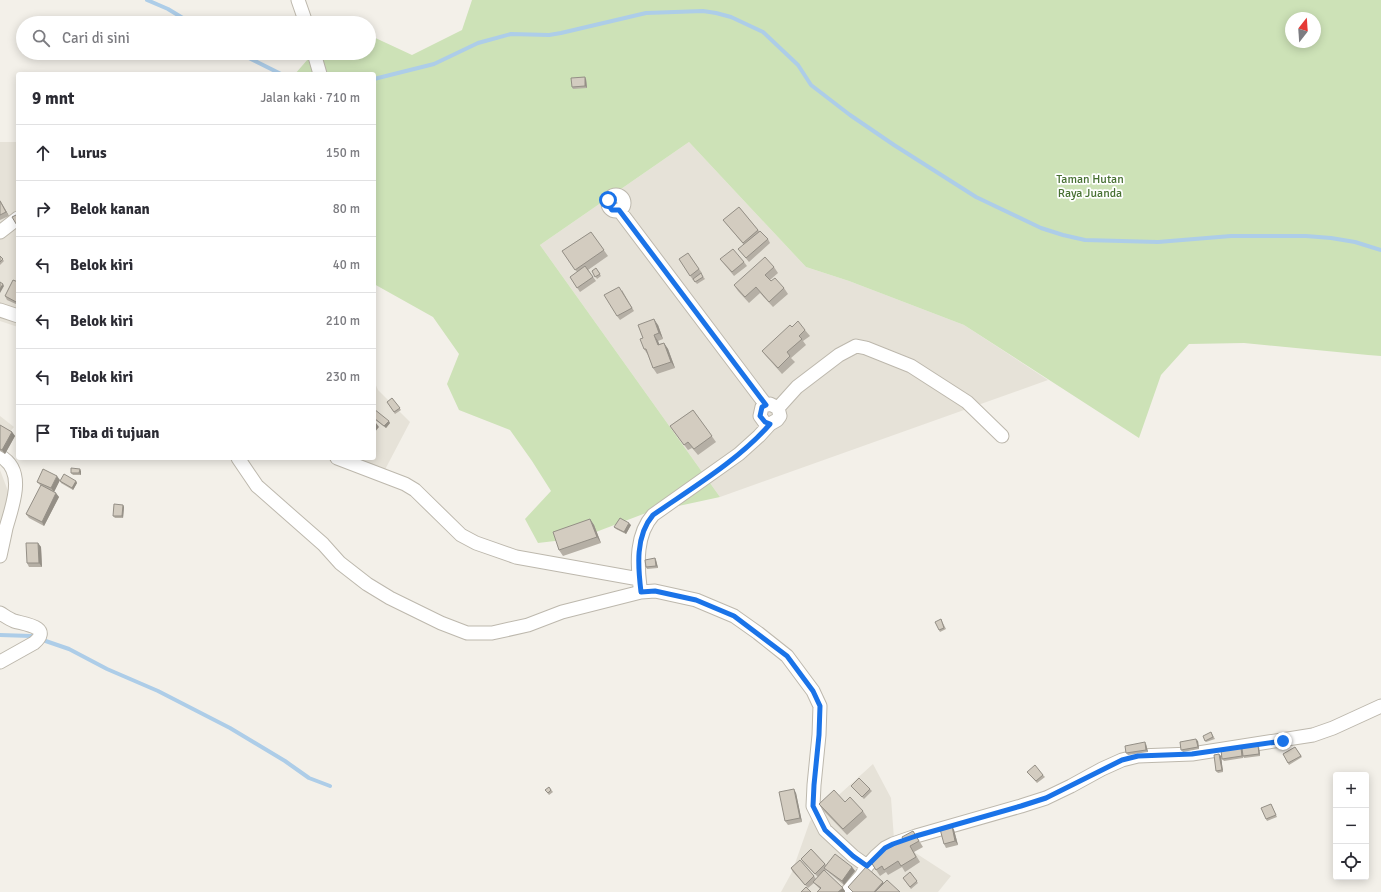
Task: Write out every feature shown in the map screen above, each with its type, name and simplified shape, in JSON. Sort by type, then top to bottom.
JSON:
[{"type":"street","points":[[298,0],[304,16]]},
{"type":"street","points":[[316,60],[319,72]]},
{"type":"street","points":[[619,210],[772,406]]},
{"type":"street","points":[[0,232],[16,220]]},
{"type":"street","points":[[0,310],[16,315]]},
{"type":"street","points":[[641,592],[639,579],[640,547],[643,530],[648,520],[739,454],[759,436],[770,424],[765,422],[760,416],[762,407],[772,406],[839,355],[856,346],[866,348],[911,366],[966,402],[1002,436]]},
{"type":"street","points":[[0,456],[5,459],[13,470],[16,483],[15,497],[0,556]]},
{"type":"street","points":[[239,460],[258,486],[323,544],[340,563],[367,584],[390,598],[441,623],[467,633],[492,634],[528,625],[562,612],[641,592],[655,591],[696,600],[734,616],[787,656],[813,691],[820,706],[813,806],[825,830],[853,856],[867,866]]},
{"type":"street","points":[[342,460],[405,484],[415,490],[461,535],[476,543],[516,557],[639,579]]},
{"type":"street","points":[[0,613],[14,621],[36,627],[40,635],[38,640],[34,643],[0,662]]},
{"type":"street","points":[[847,892],[867,866],[885,848],[893,844],[1046,798],[1122,760],[1138,756],[1192,754],[1313,735],[1340,725],[1381,706]]},
{"type":"shaded area","points":[[0,142],[16,142],[16,326],[0,321]]},
{"type":"shaded area","points":[[689,142],[806,267],[849,281],[964,325],[1048,380],[720,497],[540,245]]},
{"type":"shaded area","points":[[376,386],[378,390],[410,422],[379,481],[329,460],[376,460]]},
{"type":"shaded area","points":[[0,416],[14,427],[0,443]]},
{"type":"shaded area","points":[[0,470],[8,491],[5,537],[0,548]]},
{"type":"shaded area","points":[[873,764],[891,798],[894,839],[951,876],[938,892],[781,892],[792,872],[810,821]]},
{"type":"green space","name":"Taman Hutan Raya Juanda","points":[[472,0],[1381,0],[1381,356],[1244,343],[1189,344],[1161,375],[1139,438],[964,325],[849,281],[806,267],[689,142],[540,245],[720,497],[646,513],[580,538],[538,543],[525,519],[551,491],[510,430],[459,410],[447,384],[459,354],[433,317],[376,285],[376,72],[297,72],[307,60],[376,60],[376,38],[412,55],[462,30]]},
{"type":"building","points":[[585,77],[585,86],[572,87],[571,78]]},
{"type":"building","points":[[0,201],[6,212],[0,215]]},
{"type":"building","points":[[739,207],[758,230],[743,243],[723,220]]},
{"type":"building","points":[[16,215],[16,224],[12,217]]},
{"type":"building","points":[[760,231],[768,239],[746,258],[738,249]]},
{"type":"building","points":[[591,232],[604,250],[575,270],[562,251]]},
{"type":"building","points":[[733,249],[744,262],[732,272],[720,259]]},
{"type":"building","points":[[688,253],[699,269],[690,276],[679,259]]},
{"type":"building","points":[[765,257],[774,267],[765,275],[771,281],[775,278],[784,288],[769,302],[756,287],[745,297],[734,285]]},
{"type":"building","points":[[585,266],[593,277],[577,288],[570,277]]},
{"type":"building","points":[[596,268],[600,274],[595,277],[592,271]]},
{"type":"building","points":[[701,273],[703,277],[695,282],[693,279]]},
{"type":"building","points":[[13,280],[16,281],[16,302],[5,296]]},
{"type":"building","points":[[0,282],[3,284],[0,289]]},
{"type":"building","points":[[619,287],[632,308],[617,316],[604,295]]},
{"type":"building","points":[[654,319],[659,333],[654,335],[658,345],[664,343],[671,362],[653,368],[646,349],[644,349],[640,339],[643,338],[638,325]]},
{"type":"building","points":[[798,321],[805,330],[799,336],[802,339],[787,352],[790,356],[778,368],[762,351],[790,325],[792,327]]},
{"type":"building","points":[[392,398],[400,408],[394,412],[387,402]]},
{"type":"building","points":[[693,410],[712,436],[694,449],[688,442],[684,445],[670,426]]},
{"type":"building","points":[[376,411],[389,421],[384,426],[376,420]]},
{"type":"building","points":[[0,425],[12,432],[2,450],[0,449]]},
{"type":"building","points":[[71,468],[80,469],[79,473],[71,473]]},
{"type":"building","points":[[43,469],[57,476],[51,488],[37,482]]},
{"type":"building","points":[[64,474],[76,481],[72,488],[60,481]]},
{"type":"building","points":[[41,485],[56,493],[42,522],[26,514]]},
{"type":"building","points":[[114,504],[123,505],[122,516],[113,516]]},
{"type":"building","points":[[620,518],[629,523],[624,532],[614,527]]},
{"type":"building","points":[[590,519],[597,537],[559,550],[553,532]]},
{"type":"building","points":[[26,543],[38,543],[39,563],[27,563]]},
{"type":"building","points":[[655,558],[656,566],[646,567],[645,560]]},
{"type":"building","points":[[941,619],[944,628],[939,630],[935,622]]},
{"type":"building","points":[[1211,732],[1213,737],[1205,741],[1203,736]]},
{"type":"building","points":[[1196,739],[1198,747],[1181,750],[1180,742]]},
{"type":"building","points":[[1145,742],[1146,750],[1126,753],[1125,746]]},
{"type":"building","points":[[1258,745],[1259,754],[1243,756],[1242,748]]},
{"type":"building","points":[[1295,747],[1301,756],[1288,763],[1283,754]]},
{"type":"building","points":[[1241,748],[1242,756],[1222,759],[1221,750]]},
{"type":"building","points":[[1219,754],[1222,770],[1216,771],[1214,755]]},
{"type":"building","points":[[1035,765],[1043,775],[1036,781],[1027,772]]},
{"type":"building","points":[[859,778],[870,789],[862,797],[851,786]]},
{"type":"building","points":[[549,787],[551,790],[548,793],[545,790]]},
{"type":"building","points":[[794,789],[800,818],[785,821],[779,792]]},
{"type":"building","points":[[834,790],[845,802],[850,797],[863,811],[843,829],[819,804]]},
{"type":"building","points":[[1271,804],[1276,815],[1266,819],[1261,808]]},
{"type":"building","points":[[952,826],[955,841],[944,844],[940,829]]},
{"type":"building","points":[[913,831],[919,841],[910,846],[916,857],[901,866],[898,861],[884,870],[882,866],[876,870],[871,862],[876,859],[875,856]]},
{"type":"building","points":[[811,849],[825,864],[815,874],[801,859]]},
{"type":"building","points":[[835,854],[852,867],[842,881],[824,868]]},
{"type":"building","points":[[800,860],[814,876],[805,885],[791,868]]},
{"type":"building","points":[[866,867],[883,882],[874,892],[853,892],[848,887]]},
{"type":"building","points":[[824,870],[843,888],[838,892],[817,892],[821,888],[813,882]]},
{"type":"building","points":[[910,872],[917,881],[910,887],[903,878]]},
{"type":"building","points":[[887,880],[900,892],[875,892]]},
{"type":"building","points":[[806,887],[811,892],[801,892]]},
{"type":"waterway","points":[[147,0],[168,9],[180,16]]},
{"type":"waterway","points":[[376,78],[434,64],[478,43],[511,34],[549,35],[646,13],[703,11],[716,13],[731,17],[763,32],[798,65],[811,85],[850,115],[894,145],[976,197],[1041,228],[1085,240],[1158,242],[1231,236],[1306,236],[1355,242],[1381,250]]},
{"type":"waterway","points":[[253,60],[277,72]]},
{"type":"waterway","points":[[0,635],[31,636],[69,649],[107,669],[158,691],[230,728],[285,761],[309,778],[330,786]]},
{"type":"route","points":[[608,200],[609,207],[615,211],[619,210],[766,405],[762,407],[760,416],[762,420],[770,424],[739,454],[648,520],[643,530],[639,553],[639,579],[641,592],[665,592],[696,600],[734,616],[787,656],[813,691],[820,706],[813,806],[825,830],[853,856],[867,866],[885,848],[893,844],[942,828],[1046,798],[1122,760],[1138,756],[1192,754],[1283,741]]}]
